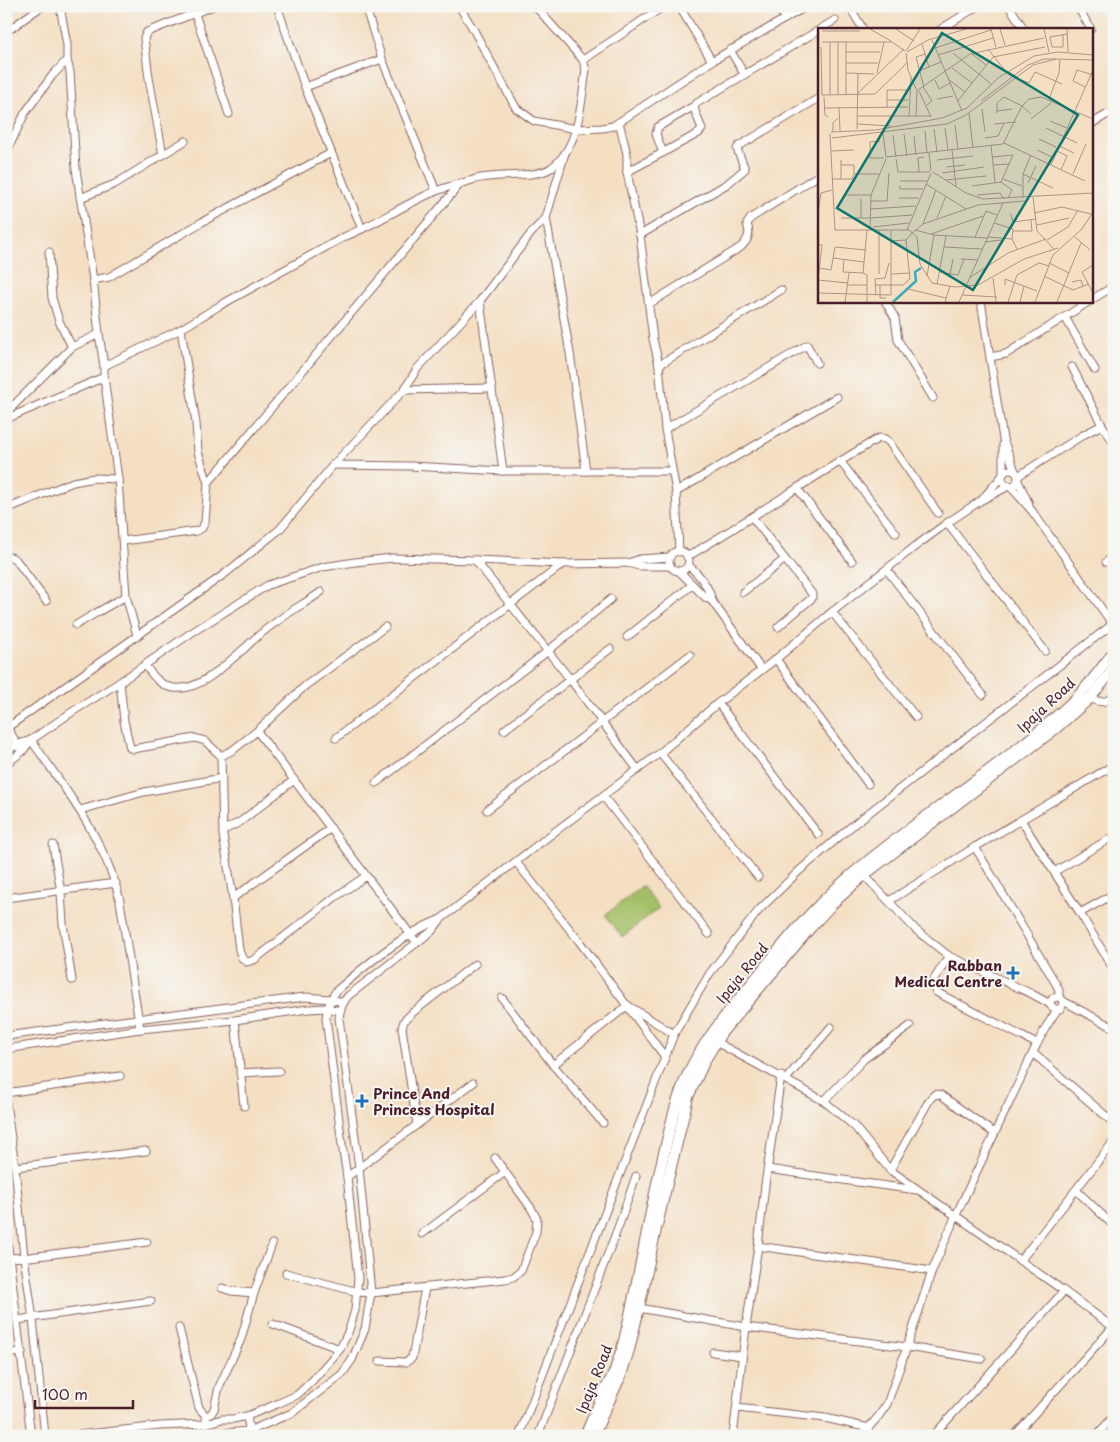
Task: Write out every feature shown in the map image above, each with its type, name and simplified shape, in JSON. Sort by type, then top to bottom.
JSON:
[{"type":"main road","name":"Ipaja Road","points":[[585,1436],[614,1373],[622,1348],[647,1251],[656,1229],[688,1097],[705,1060],[722,1032],[808,924],[827,897],[852,875],[1037,734],[1075,699],[1114,652]]},
{"type":"main road","name":"Ipaja Road","points":[[593,1436],[621,1374],[639,1308],[647,1251],[672,1114],[686,1077],[711,1035],[772,958],[808,924],[864,875],[1055,729],[1090,698],[1114,669]]},
{"type":"street","points":[[6,32],[42,6]]},
{"type":"street","points":[[60,6],[70,72],[76,169],[93,280],[118,479],[126,596],[137,635]]},
{"type":"street","points":[[163,155],[144,38],[147,32],[213,6]]},
{"type":"street","points":[[277,6],[305,88],[362,229]]},
{"type":"street","points":[[364,6],[382,59],[436,192]]},
{"type":"street","points":[[459,6],[516,108],[534,120],[576,129],[607,128],[619,122],[712,61],[808,6]]},
{"type":"street","points":[[535,6],[583,60],[586,70],[574,137],[566,153],[546,218],[570,354],[586,471]]},
{"type":"street","points":[[583,60],[664,6]]},
{"type":"street","points":[[679,6],[712,61]]},
{"type":"street","points":[[779,6],[785,19]]},
{"type":"street","points":[[849,6],[862,28]]},
{"type":"street","points":[[943,28],[978,6]]},
{"type":"street","points":[[1009,6],[1023,28]]},
{"type":"street","points":[[1077,6],[1090,28]]},
{"type":"street","points":[[195,14],[229,114]]},
{"type":"street","points":[[822,28],[835,20]]},
{"type":"street","points":[[663,154],[656,134],[658,127],[818,30]]},
{"type":"street","points":[[1092,31],[1096,37]]},
{"type":"street","points":[[730,50],[744,74]]},
{"type":"street","points":[[305,88],[382,59]]},
{"type":"street","points":[[6,153],[25,114],[52,76],[67,60]]},
{"type":"street","points":[[640,235],[746,170],[738,154],[737,149],[739,146],[818,99]]},
{"type":"street","points":[[627,172],[699,133],[702,129],[694,106]]},
{"type":"street","points":[[1092,123],[1108,114]]},
{"type":"street","points":[[619,122],[627,154],[627,172],[640,235],[653,339],[659,364],[664,430],[676,492],[679,552]]},
{"type":"street","points":[[80,198],[115,184],[185,141]]},
{"type":"street","points":[[93,280],[110,277],[210,218],[331,153]]},
{"type":"street","points":[[104,366],[181,329],[344,237],[436,192],[479,178],[533,174],[550,169],[566,153]]},
{"type":"street","points":[[649,304],[741,247],[750,235],[747,224],[751,218],[818,175]]},
{"type":"street","points":[[208,483],[460,184]]},
{"type":"street","points":[[22,752],[16,745],[7,726],[226,573],[280,529],[333,465],[404,390],[417,369],[480,301],[532,232],[546,218]]},
{"type":"street","points":[[49,252],[52,298],[59,321],[72,347]]},
{"type":"street","points":[[1092,300],[1114,286]]},
{"type":"street","points":[[659,364],[781,290]]},
{"type":"street","points":[[480,301],[502,471]]},
{"type":"street","points":[[886,302],[896,318],[898,340],[933,398]]},
{"type":"street","points":[[519,1436],[674,1034],[710,973],[758,910],[853,824],[1096,639],[1113,624],[1032,511],[1003,482],[1003,439],[981,302]]},
{"type":"street","points":[[990,357],[1006,354],[1089,302]]},
{"type":"street","points":[[1065,317],[1095,370]]},
{"type":"street","points":[[123,541],[197,531],[206,522],[208,483],[198,452],[196,423],[181,329]]},
{"type":"street","points":[[6,413],[72,347],[99,334]]},
{"type":"street","points":[[664,430],[807,346],[817,363]]},
{"type":"street","points":[[1072,366],[1102,425],[1114,443]]},
{"type":"street","points":[[6,419],[104,377]]},
{"type":"street","points":[[404,390],[492,388]]},
{"type":"street","points":[[676,492],[837,397]]},
{"type":"street","points":[[192,1436],[249,1433],[292,1413],[342,1374],[352,1360],[365,1329],[371,1293],[359,1167],[339,1018],[343,1002],[348,996],[432,931],[441,919],[660,753],[718,703],[947,523],[980,501],[1014,485],[1017,476],[1102,425]]},
{"type":"street","points":[[687,557],[879,438],[889,442],[938,513]]},
{"type":"street","points":[[1003,439],[1032,511]]},
{"type":"street","points":[[840,461],[896,533]]},
{"type":"street","points":[[333,465],[411,466],[502,471],[671,471]]},
{"type":"street","points":[[980,501],[1005,471],[1010,469],[1017,476]]},
{"type":"street","points":[[6,509],[73,482],[94,478],[118,479]]},
{"type":"street","points":[[797,488],[852,561]]},
{"type":"street","points":[[752,517],[810,591],[812,598],[778,627]]},
{"type":"street","points":[[947,523],[1045,651]]},
{"type":"street","points":[[627,563],[640,559],[670,556],[679,552],[684,553],[687,557],[688,565],[705,583],[712,601],[762,669]]},
{"type":"street","points":[[670,556],[670,566],[674,570],[679,571],[705,598],[712,601]]},
{"type":"street","points":[[6,557],[16,560],[46,601]]},
{"type":"street","points":[[1106,562],[1114,557]]},
{"type":"street","points":[[6,764],[22,752],[32,740],[72,712],[120,682],[191,633],[268,585],[323,567],[394,558],[563,564],[627,563],[639,566],[670,566]]},
{"type":"street","points":[[743,592],[784,559]]},
{"type":"street","points":[[475,560],[570,679],[638,770]]},
{"type":"street","points":[[336,738],[563,564]]},
{"type":"street","points":[[679,571],[684,570],[688,565]]},
{"type":"street","points":[[887,570],[982,695]]},
{"type":"street","points":[[627,637],[692,585]]},
{"type":"street","points":[[145,665],[164,686],[174,689],[188,688],[219,672],[246,646],[278,620],[321,592]]},
{"type":"street","points":[[76,625],[126,596]]},
{"type":"street","points":[[376,783],[548,651],[611,599]]},
{"type":"street","points":[[832,612],[916,717]]},
{"type":"street","points":[[221,756],[233,750],[257,731],[305,686],[386,627]]},
{"type":"street","points":[[504,730],[610,649]]},
{"type":"street","points":[[487,810],[690,656]]},
{"type":"street","points":[[776,659],[868,784]]},
{"type":"street","points":[[120,682],[124,721],[130,748],[195,738],[205,741],[221,756],[224,830],[239,950],[242,958],[247,962],[254,960],[334,898],[366,876]]},
{"type":"street","points":[[1090,698],[1099,702],[1114,697]]},
{"type":"street","points":[[718,703],[818,834]]},
{"type":"street","points":[[257,731],[417,943]]},
{"type":"street","points":[[6,752],[16,745],[32,740]]},
{"type":"street","points":[[32,740],[80,810],[116,883],[140,1029]]},
{"type":"street","points":[[660,753],[758,877]]},
{"type":"street","points":[[889,901],[975,847],[1114,765]]},
{"type":"street","points":[[80,810],[144,792],[222,778]]},
{"type":"street","points":[[224,830],[240,822],[294,780]]},
{"type":"street","points":[[603,796],[709,934]]},
{"type":"street","points":[[1021,820],[1114,970]]},
{"type":"street","points":[[233,898],[331,828]]},
{"type":"street","points":[[1054,872],[1114,836]]},
{"type":"street","points":[[52,845],[61,892],[63,924],[72,980]]},
{"type":"street","points":[[975,847],[1059,990],[1046,1027]]},
{"type":"street","points":[[516,862],[628,1005],[665,1057]]},
{"type":"street","points":[[861,1436],[887,1404],[908,1347],[932,1271],[956,1215],[1037,1044],[1046,1027],[1063,1004],[1032,994],[949,956],[916,930],[864,875]]},
{"type":"street","points":[[6,898],[116,883]]},
{"type":"street","points":[[1080,914],[1114,894]]},
{"type":"street","points":[[69,1436],[206,1420],[234,1419],[247,1416],[297,1395],[340,1350],[355,1310],[358,1278],[326,1018],[327,1008],[330,999],[336,991],[350,979],[388,950],[427,924],[441,919]]},
{"type":"street","points":[[949,956],[933,981],[936,992],[1037,1044]]},
{"type":"street","points":[[417,1125],[402,1028],[404,1021],[475,964]]},
{"type":"street","points":[[6,1036],[305,996],[343,1002]]},
{"type":"street","points":[[502,998],[552,1064],[603,1123]]},
{"type":"street","points":[[1055,1001],[1083,1012],[1114,1028]]},
{"type":"street","points":[[628,1005],[674,1034]]},
{"type":"street","points":[[552,1064],[628,1005]]},
{"type":"street","points":[[6,1048],[140,1029],[235,1020],[308,1009],[327,1008],[340,1010]]},
{"type":"street","points":[[1059,1009],[1083,1012]]},
{"type":"street","points":[[235,1020],[244,1106]]},
{"type":"street","points":[[824,1102],[864,1059],[910,1026]]},
{"type":"street","points":[[733,1436],[768,1169],[783,1078],[831,1027]]},
{"type":"street","points":[[716,1042],[824,1102],[854,1126],[890,1170],[1113,1327],[1014,1436]]},
{"type":"street","points":[[1033,1053],[1114,1123]]},
{"type":"street","points":[[240,1073],[279,1071]]},
{"type":"street","points":[[6,1093],[120,1076]]},
{"type":"street","points":[[347,1177],[473,1083]]},
{"type":"street","points":[[890,1170],[930,1099],[935,1094],[941,1095],[994,1133]]},
{"type":"street","points":[[6,1103],[33,1319],[45,1436]]},
{"type":"street","points":[[1020,1261],[1114,1140]]},
{"type":"street","points":[[15,1167],[146,1151]]},
{"type":"street","points":[[286,1273],[358,1292],[371,1293],[513,1277],[521,1271],[536,1232],[537,1219],[495,1158]]},
{"type":"street","points":[[768,1169],[920,1190]]},
{"type":"street","points":[[422,1234],[504,1172]]},
{"type":"street","points":[[538,1436],[636,1176]]},
{"type":"street","points":[[1076,1190],[1114,1226]]},
{"type":"street","points":[[6,1231],[31,1436]]},
{"type":"street","points":[[8,1257],[24,1257],[147,1242]]},
{"type":"street","points":[[206,1420],[214,1409],[219,1387],[241,1339],[254,1293],[272,1244]]},
{"type":"street","points":[[758,1246],[932,1271]]},
{"type":"street","points":[[222,1288],[254,1293]]},
{"type":"street","points":[[380,1361],[406,1362],[412,1358],[425,1288]]},
{"type":"street","points":[[933,1436],[1064,1291]]},
{"type":"street","points":[[17,1320],[151,1301]]},
{"type":"street","points":[[639,1308],[746,1327],[982,1358]]},
{"type":"street","points":[[273,1324],[340,1350]]},
{"type":"street","points":[[179,1328],[199,1408],[206,1420]]},
{"type":"street","points":[[6,1354],[22,1352]]},
{"type":"street","points":[[713,1352],[742,1356]]},
{"type":"street","points":[[737,1408],[825,1418],[869,1428]]},
{"type":"street","points":[[247,1416],[249,1433]]},
{"type":"street","points":[[1096,1436],[1114,1416]]},
{"type":"street","points":[[234,1419],[236,1434]]},
{"type":"green space","points":[[642,886],[659,908],[622,937],[605,915]]},
{"type":"place","name":"Rabban Medical Centre","points":[[1013,973]]},
{"type":"place","name":"Prince And Princess Hospital","points":[[362,1101]]}]
